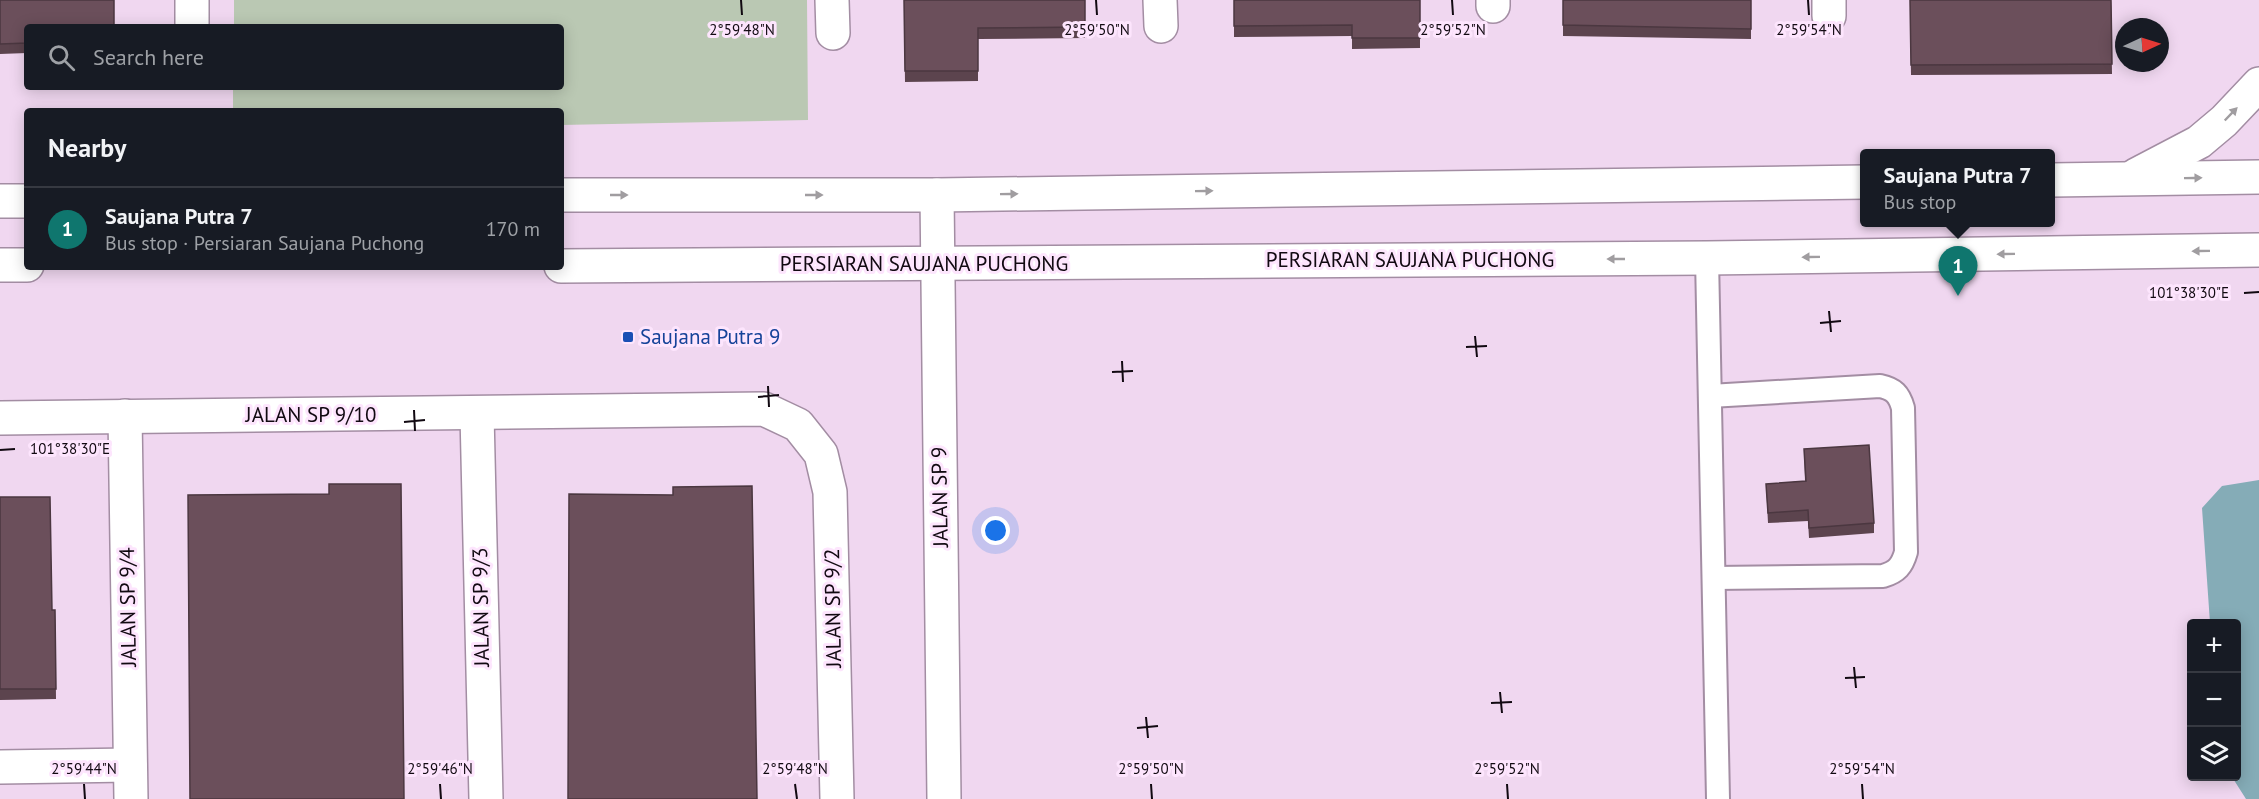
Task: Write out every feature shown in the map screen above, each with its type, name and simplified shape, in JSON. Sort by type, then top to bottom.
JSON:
[{"type":"street","points":[[192,0],[192,24]]},
{"type":"street","points":[[832,0],[833,33]]},
{"type":"street","points":[[2129,179],[2199,142],[2224,122],[2259,84]]},
{"type":"street","points":[[2055,180],[2259,177]]},
{"type":"street","points":[[564,195],[937,195],[1860,182]]},
{"type":"street","name":"JALAN SP 9","points":[[937,195],[936,264],[945,799]]},
{"type":"street","points":[[0,201],[24,201]]},
{"type":"street","name":"PERSIARAN SAUJANA PUCHONG","points":[[564,266],[1707,258],[2259,250]]},
{"type":"street","points":[[0,265],[24,265]]},
{"type":"street","name":"JALAN SP 9/10","points":[[0,418],[764,409],[798,425]]},
{"type":"street","name":"JALAN SP 9/3","points":[[477,414],[486,799]]},
{"type":"street","name":"JALAN SP 9/4","points":[[125,416],[131,799]]},
{"type":"street","name":"JALAN SP 9/2","points":[[798,425],[821,454],[830,492],[837,799]]},
{"type":"street","points":[[0,767],[130,765]]},
{"type":"lane","points":[[1707,258],[1718,799]]},
{"type":"lane","points":[[1710,396],[1880,386],[1892,389],[1900,397],[1903,408],[1906,552],[1903,564],[1894,572],[1883,576],[1714,578]]},
{"type":"shaded area","points":[[234,0],[807,0],[808,120],[564,125],[564,108],[233,108],[233,90],[564,90],[564,24],[234,24]]},
{"type":"shaded area","points":[[2259,480],[2259,799],[2246,799],[2235,781],[2241,781],[2241,619],[2210,619],[2202,508],[2222,486]]},
{"type":"building","points":[[0,0],[114,0],[114,24],[24,24],[24,43],[0,44]]},
{"type":"building","points":[[904,0],[1085,0],[1085,27],[978,28],[978,71],[905,71]]},
{"type":"building","points":[[1234,0],[1420,0],[1420,38],[1352,38],[1352,25],[1234,26]]},
{"type":"building","points":[[1563,0],[1751,0],[1751,29],[1563,25]]},
{"type":"building","points":[[1910,0],[2111,0],[2112,64],[1911,65]]},
{"type":"building","points":[[1869,445],[1874,523],[1809,528],[1808,510],[1768,513],[1766,484],[1806,481],[1804,449]]},
{"type":"building","points":[[329,484],[401,484],[404,799],[190,799],[188,495],[329,494]]},
{"type":"building","points":[[752,486],[757,799],[568,799],[569,494],[673,495],[673,487]]},
{"type":"building","points":[[0,497],[50,497],[56,689],[0,689]]},
{"type":"place","name":"Saujana Putra 7","points":[[1958,296]]},
{"type":"place","name":"Saujana Putra 9","points":[[628,337]]}]
